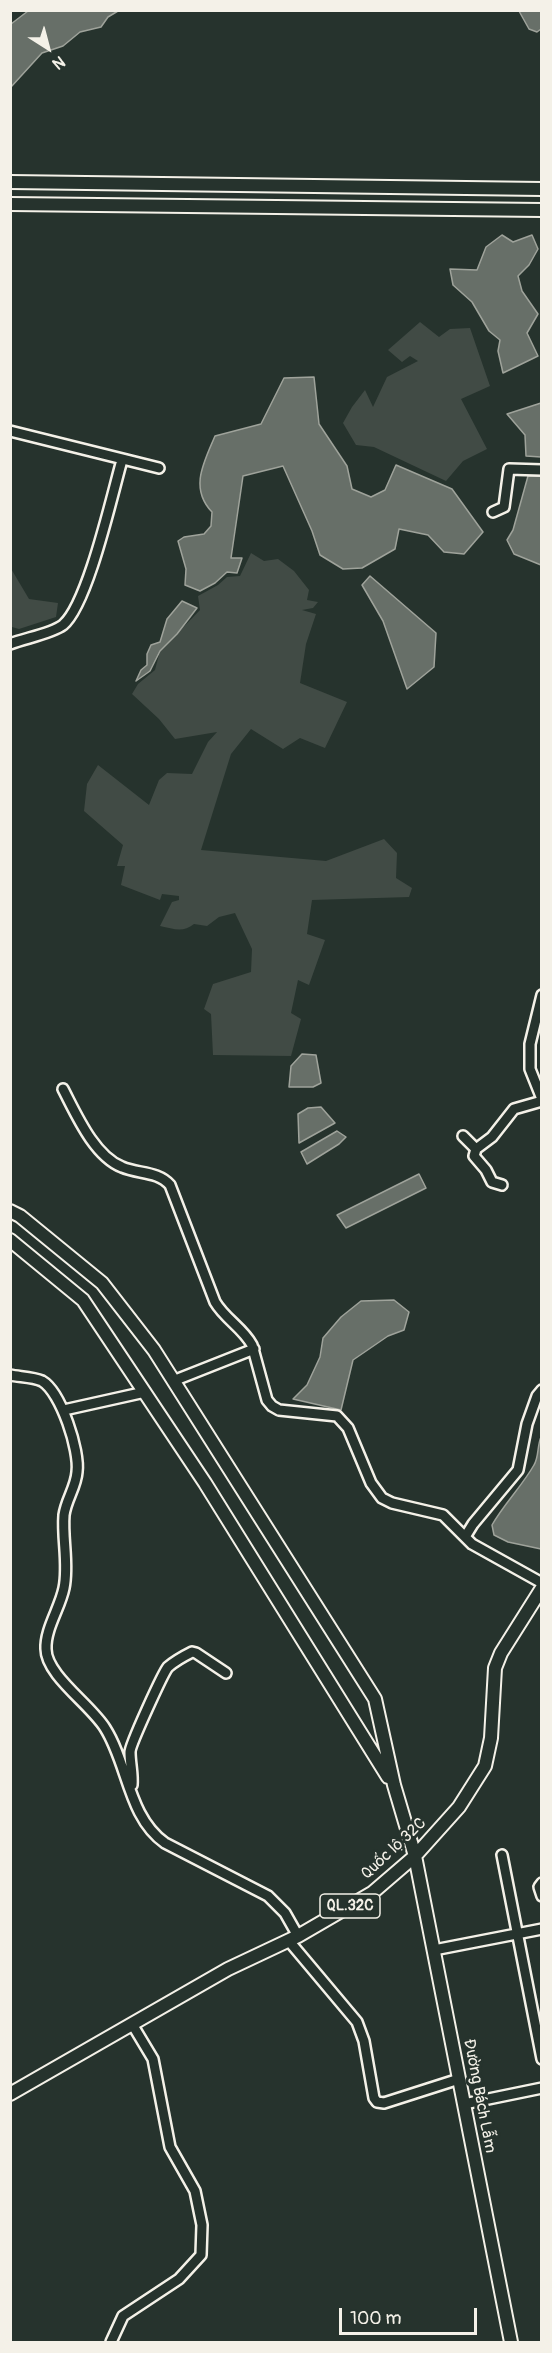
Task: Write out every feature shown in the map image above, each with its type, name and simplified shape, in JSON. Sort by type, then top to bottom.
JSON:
[{"type":"main road","points":[[10,182],[542,189]]},
{"type":"main road","points":[[467,209],[472,187]]},
{"type":"main road","points":[[10,204],[542,210]]},
{"type":"main road","points":[[10,1211],[20,1216],[102,1283],[154,1350],[375,1699],[394,1785]]},
{"type":"main road","points":[[10,1240],[83,1300],[205,1483],[394,1785]]},
{"type":"main road","name":"Quốc lộ 32C","points":[[10,2094],[228,1969],[293,1938],[372,1893],[415,1856],[459,1807],[481,1773],[489,1752],[497,1661],[542,1588]]},
{"type":"main road","name":"Đường Bách Lẫm","points":[[394,1785],[415,1856],[512,2343]]},
{"type":"street","points":[[10,431],[159,468]]},
{"type":"street","points":[[10,644],[60,627],[74,610],[95,556],[122,460]]},
{"type":"street","points":[[494,512],[504,507],[509,469],[542,470]]},
{"type":"street","points":[[502,1185],[492,1182],[486,1170],[474,1156],[476,1149],[492,1137],[513,1109],[542,1100],[530,1069],[530,1044],[542,995]]},
{"type":"street","points":[[63,1089],[84,1128],[107,1158],[124,1168],[159,1177],[171,1185],[215,1302],[222,1313],[247,1337],[254,1349],[267,1400],[272,1406],[279,1410],[337,1416],[348,1428],[371,1483],[378,1494],[392,1503],[443,1515],[477,1547],[542,1583]]},
{"type":"street","points":[[463,1137],[476,1149]]},
{"type":"street","points":[[173,1381],[254,1349]]},
{"type":"street","points":[[10,1375],[44,1383],[64,1410],[77,1452],[78,1468],[64,1514],[65,1585],[46,1642],[46,1656],[52,1668],[99,1717],[106,1728],[117,1750],[141,1817],[157,1838],[268,1896],[285,1913],[293,1938],[357,2022],[362,2035],[374,2098],[377,2102],[384,2103],[459,2079]]},
{"type":"street","points":[[465,1537],[472,1524],[518,1470],[527,1424],[537,1396],[542,1390]]},
{"type":"street","points":[[64,1410],[145,1392]]},
{"type":"street","points":[[132,1792],[133,1770],[130,1751],[134,1736],[144,1721],[166,1668],[192,1652],[226,1673]]},
{"type":"street","points":[[502,1855],[542,2059]]},
{"type":"street","points":[[542,1883],[539,1887],[542,1896]]},
{"type":"street","points":[[434,1950],[542,1929]]},
{"type":"street","points":[[111,2343],[123,2316],[179,2279],[201,2255],[202,2224],[195,2191],[170,2147],[153,2059],[132,2024]]},
{"type":"street","points":[[464,2104],[542,2088]]},
{"type":"shaded area","points":[[28,11],[118,11],[108,17],[101,27],[80,32],[63,46],[42,53],[11,87],[11,24]]},
{"type":"shaded area","points":[[519,11],[541,11],[541,29],[537,32],[529,29]]},
{"type":"shaded area","points":[[502,235],[513,242],[532,235],[538,249],[529,265],[518,276],[522,291],[538,314],[527,333],[538,356],[503,373],[498,351],[500,340],[489,331],[472,302],[453,285],[450,269],[477,270],[486,247]]},
{"type":"shaded area","points":[[420,322],[439,337],[450,329],[470,328],[490,386],[461,399],[487,449],[463,461],[446,481],[374,447],[356,445],[343,423],[365,390],[373,407],[387,377],[418,361],[410,356],[402,362],[388,350]]},
{"type":"shaded area","points":[[314,377],[319,424],[347,466],[352,489],[371,497],[385,490],[396,465],[452,489],[483,532],[464,554],[444,552],[428,535],[399,529],[395,549],[362,568],[343,569],[320,555],[312,531],[283,466],[243,476],[231,558],[242,558],[237,573],[227,572],[215,583],[200,591],[185,585],[186,569],[178,541],[184,537],[204,534],[211,526],[212,512],[201,494],[200,484],[203,465],[215,436],[261,424],[284,378]]},
{"type":"shaded area","points":[[541,403],[541,457],[526,456],[525,435],[507,414]]},
{"type":"shaded area","points":[[528,476],[541,476],[541,565],[514,554],[507,540],[513,530]]},
{"type":"shaded area","points":[[251,553],[264,561],[278,559],[294,571],[309,590],[307,600],[318,602],[313,608],[302,610],[316,614],[306,644],[300,683],[347,702],[325,748],[300,738],[283,749],[251,729],[231,754],[201,850],[326,861],[384,839],[397,853],[396,878],[412,888],[409,897],[312,900],[307,934],[325,940],[309,985],[298,980],[291,1013],[301,1019],[291,1056],[213,1055],[211,1014],[204,1009],[213,984],[251,972],[252,949],[235,913],[219,917],[207,926],[194,924],[186,929],[178,930],[160,926],[172,902],[179,900],[179,896],[162,894],[160,900],[121,885],[125,866],[117,866],[123,845],[84,811],[87,784],[98,765],[149,805],[159,780],[167,773],[192,774],[208,742],[217,732],[175,739],[159,719],[132,694],[138,684],[155,670],[160,651],[200,610],[198,596],[227,577],[240,576]]},
{"type":"shaded area","points":[[10,567],[29,599],[58,603],[56,617],[19,629],[12,627],[11,630]]},
{"type":"shaded area","points":[[370,576],[436,633],[434,667],[407,689],[383,621],[362,585]]},
{"type":"shaded area","points":[[182,601],[197,608],[160,651],[150,671],[136,681],[141,670],[147,665],[147,654],[151,645],[160,642],[167,619]]},
{"type":"shaded area","points":[[302,1054],[316,1055],[321,1083],[313,1087],[289,1087],[291,1066]]},
{"type":"shaded area","points":[[321,1107],[335,1123],[299,1143],[298,1114],[308,1108]]},
{"type":"shaded area","points":[[337,1131],[346,1137],[307,1164],[301,1152]]},
{"type":"shaded area","points":[[419,1174],[426,1188],[346,1228],[337,1215]]},
{"type":"shaded area","points":[[394,1300],[409,1312],[404,1330],[388,1336],[353,1360],[341,1410],[293,1399],[307,1385],[320,1357],[323,1338],[341,1317],[361,1301]]},
{"type":"shaded area","points":[[541,1437],[541,1549],[508,1542],[494,1535],[492,1525],[534,1465]]}]
